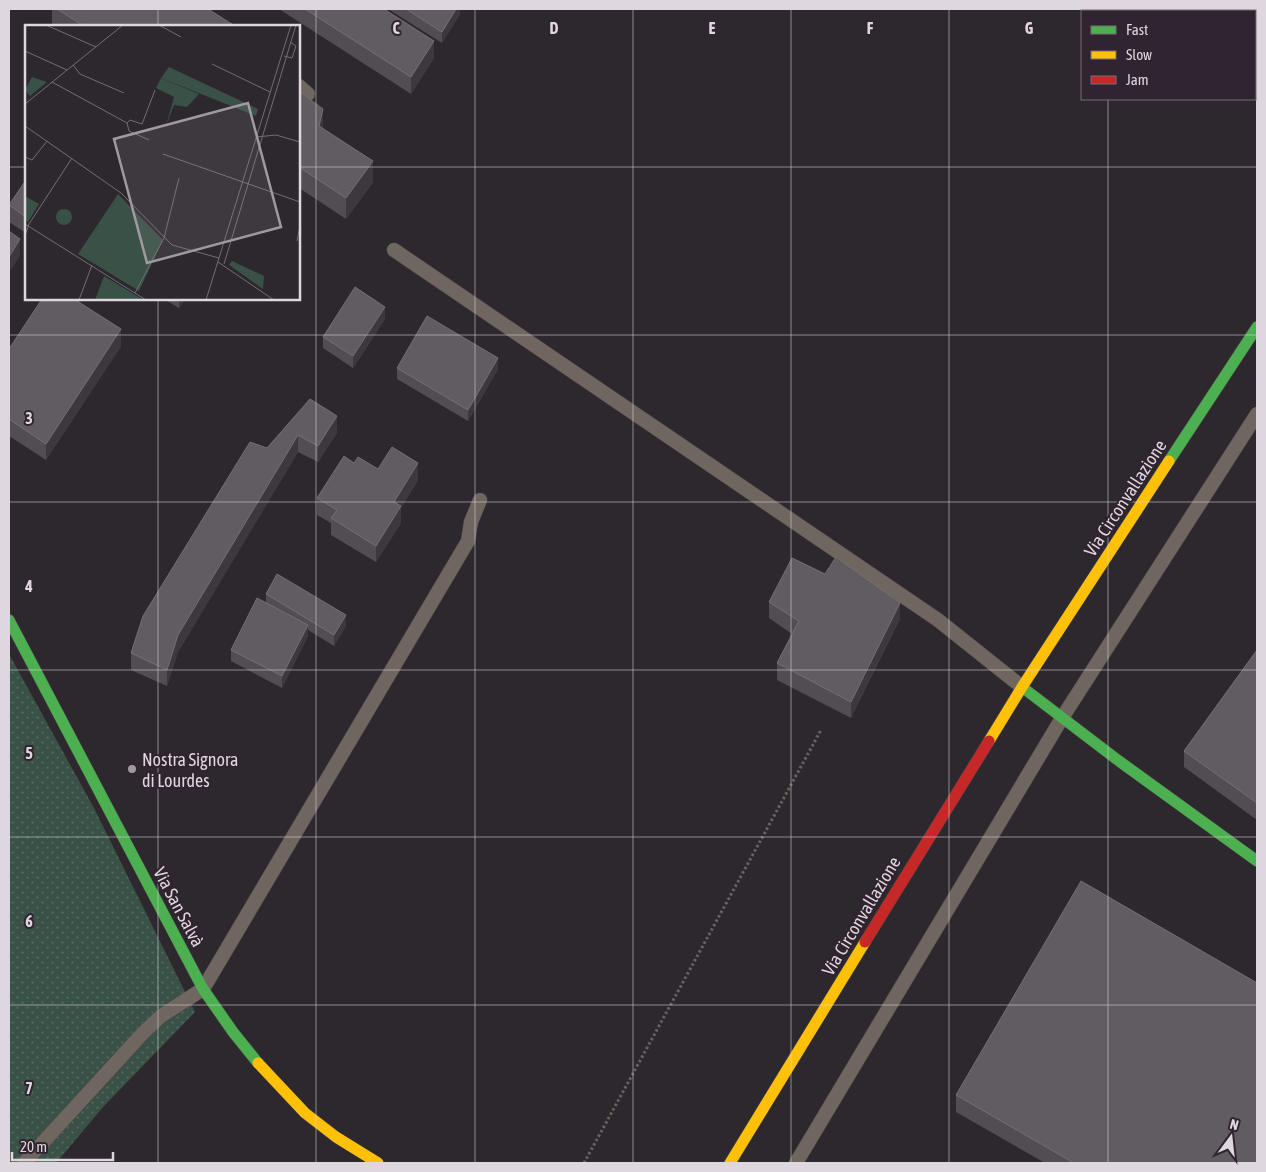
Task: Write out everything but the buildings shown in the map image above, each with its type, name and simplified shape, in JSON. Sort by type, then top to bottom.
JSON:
[{"type":"main road","name":"Via Circonvallazione","points":[[730,1163],[1022,687],[1257,327]]},
{"type":"main road","name":"Via San Salvà","points":[[9,620],[203,989],[233,1032],[266,1072],[304,1113],[336,1137],[378,1163]]},
{"type":"main road","points":[[1022,687],[1257,861]]},
{"type":"lane","points":[[394,250],[938,620],[1022,687]]},
{"type":"lane","points":[[796,1163],[1062,718],[1257,414]]},
{"type":"lane","points":[[24,1163],[160,1016],[203,989],[468,540],[471,522],[480,500]]},
{"type":"path","points":[[584,1163],[821,730]]},
{"type":"green space","points":[[1133,9],[1257,9],[1257,100],[1256,10]]},
{"type":"green space","points":[[9,654],[94,808],[195,1012],[104,1106],[56,1163],[9,1163]]},
{"type":"traffic: fast","points":[[1169,461],[1257,327]]},
{"type":"traffic: fast","points":[[9,620],[203,989],[233,1032],[258,1063]]},
{"type":"traffic: fast","points":[[1022,687],[1119,761],[1257,861]]},
{"type":"traffic: slow","points":[[989,741],[1169,461]]},
{"type":"traffic: slow","points":[[730,1163],[865,942]]},
{"type":"traffic: slow","points":[[258,1063],[305,1113],[336,1137],[378,1163]]},
{"type":"traffic: jam","points":[[865,942],[989,741]]},
{"type":"place","name":"Nostra Signora di Lourdes","points":[[132,769]]}]
